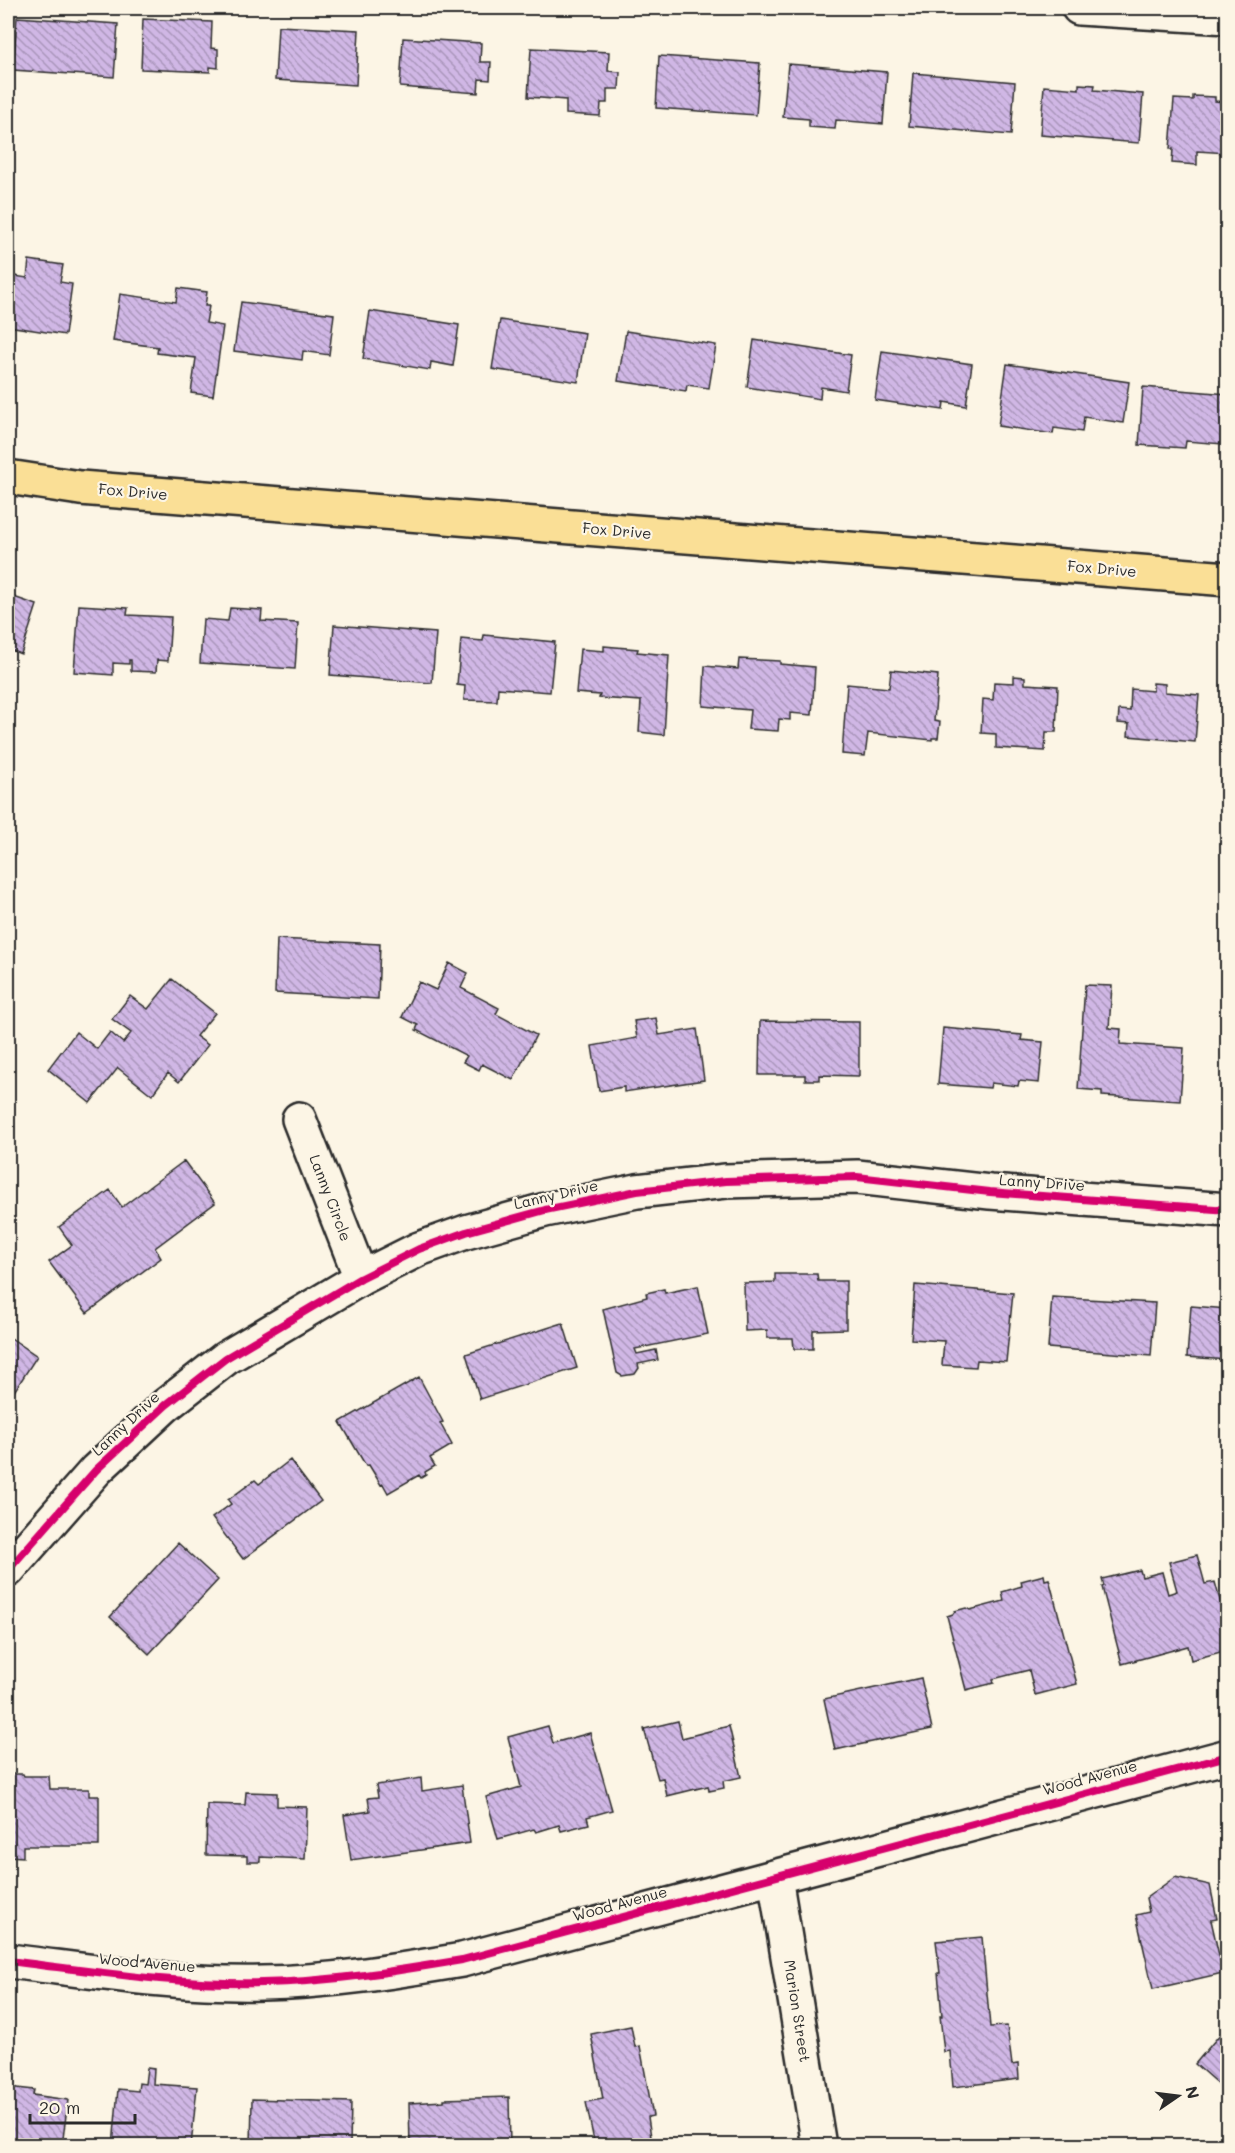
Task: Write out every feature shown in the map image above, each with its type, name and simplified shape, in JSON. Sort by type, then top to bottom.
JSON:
[{"type":"main road","name":"Fox Drive","points":[[8,477],[80,488],[1227,579]]},
{"type":"street","points":[[1078,8],[1227,16]]},
{"type":"street","name":"Lanny Circle","points":[[299,1119],[361,1278]]},
{"type":"street","name":"Lanny Drive","points":[[8,1570],[96,1470],[166,1405],[226,1358],[361,1278],[418,1249],[466,1232],[545,1210],[637,1191],[726,1181],[857,1177],[990,1192],[1227,1210]]},
{"type":"street","name":"Wood Avenue","points":[[8,1961],[173,1981],[263,1983],[371,1975],[462,1960],[1227,1756]]},
{"type":"street","name":"Marion Street","points":[[775,1877],[819,2145]]},
{"type":"building","points":[[17,17],[118,24],[114,77],[13,70]]},
{"type":"building","points":[[143,19],[212,22],[211,48],[218,49],[218,68],[210,67],[210,72],[141,69]]},
{"type":"building","points":[[278,26],[359,30],[356,85],[275,80]]},
{"type":"building","points":[[403,38],[481,43],[480,62],[491,62],[490,80],[479,79],[478,93],[400,87]]},
{"type":"building","points":[[531,48],[609,52],[608,71],[620,72],[619,89],[607,89],[607,103],[601,103],[600,116],[566,114],[566,100],[528,97]]},
{"type":"building","points":[[659,56],[760,63],[756,115],[656,108]]},
{"type":"building","points":[[788,64],[887,72],[883,124],[836,120],[835,129],[809,127],[809,119],[783,117]]},
{"type":"building","points":[[913,73],[1015,82],[1011,135],[909,126]]},
{"type":"building","points":[[1079,84],[1095,85],[1094,90],[1143,94],[1139,143],[1040,135],[1044,86],[1079,89]]},
{"type":"building","points":[[1193,96],[1215,97],[1215,101],[1228,102],[1228,153],[1197,151],[1197,165],[1172,163],[1173,149],[1170,149],[1174,99],[1193,100]]},
{"type":"building","points":[[29,260],[63,265],[60,282],[72,284],[65,335],[8,326],[8,275],[27,278]]},
{"type":"building","points":[[178,288],[207,292],[205,306],[209,306],[206,323],[223,326],[213,396],[191,393],[196,358],[157,353],[158,347],[113,341],[120,294],[176,302]]},
{"type":"building","points":[[241,302],[334,314],[329,355],[303,351],[302,360],[234,351]]},
{"type":"building","points":[[370,311],[459,325],[453,366],[431,362],[430,370],[363,359]]},
{"type":"building","points":[[500,320],[585,333],[578,382],[492,369]]},
{"type":"building","points":[[626,331],[716,345],[709,388],[687,385],[686,391],[618,381]]},
{"type":"building","points":[[754,340],[851,355],[846,391],[821,387],[820,399],[747,387]]},
{"type":"building","points":[[882,351],[972,364],[966,406],[944,402],[943,410],[875,400]]},
{"type":"building","points":[[1007,364],[1129,382],[1123,423],[1084,417],[1082,432],[1054,428],[1053,434],[998,426]]},
{"type":"building","points":[[1143,387],[1228,394],[1228,441],[1223,440],[1223,444],[1186,441],[1185,448],[1139,445]]},
{"type":"building","points":[[8,595],[37,605],[21,654],[8,649]]},
{"type":"building","points":[[79,605],[128,608],[127,615],[171,617],[168,661],[157,660],[156,672],[131,671],[131,660],[129,660],[129,664],[113,663],[113,675],[74,672]]},
{"type":"building","points":[[230,608],[262,610],[261,621],[298,623],[295,669],[200,663],[203,619],[228,621]]},
{"type":"building","points":[[334,625],[436,633],[432,683],[330,675]]},
{"type":"building","points":[[484,635],[555,642],[550,692],[498,688],[497,701],[464,700],[465,686],[457,685],[461,639],[483,641]]},
{"type":"building","points":[[604,646],[669,655],[664,735],[639,732],[641,701],[599,698],[600,695],[576,693],[580,649],[604,651]]},
{"type":"building","points":[[739,659],[780,661],[780,664],[815,667],[812,715],[790,713],[790,720],[779,719],[778,731],[748,729],[750,710],[703,706],[705,666],[738,669]]},
{"type":"building","points":[[891,670],[938,675],[934,721],[940,722],[938,738],[932,738],[932,740],[868,733],[865,756],[842,754],[847,684],[889,688]]},
{"type":"building","points":[[1014,676],[1025,677],[1025,684],[1058,686],[1056,732],[1046,732],[1045,751],[996,748],[996,734],[981,733],[983,699],[993,700],[994,682],[1014,683]]},
{"type":"building","points":[[1153,683],[1165,684],[1165,692],[1199,695],[1195,742],[1128,736],[1129,724],[1118,723],[1119,710],[1130,711],[1131,689],[1153,691]]},
{"type":"building","points":[[277,939],[380,944],[378,999],[275,993]]},
{"type":"building","points":[[449,963],[468,973],[461,988],[499,1008],[496,1014],[536,1035],[513,1080],[482,1064],[479,1070],[463,1062],[467,1056],[416,1030],[418,1025],[402,1017],[419,982],[436,990]]},
{"type":"building","points":[[172,979],[215,1013],[196,1036],[208,1045],[179,1082],[168,1073],[152,1095],[118,1068],[90,1103],[48,1069],[76,1032],[97,1049],[110,1032],[123,1043],[131,1033],[112,1019],[130,996],[148,1009]]},
{"type":"building","points":[[1085,985],[1112,986],[1109,1028],[1121,1029],[1120,1044],[1184,1048],[1180,1101],[1102,1096],[1102,1091],[1078,1089]]},
{"type":"building","points":[[656,1018],[659,1035],[697,1029],[704,1080],[624,1092],[624,1087],[599,1091],[592,1046],[637,1038],[634,1021]]},
{"type":"building","points":[[760,1021],[859,1022],[859,1076],[819,1075],[819,1080],[805,1080],[805,1075],[759,1075]]},
{"type":"building","points":[[943,1028],[1022,1035],[1021,1040],[1043,1042],[1039,1083],[1019,1081],[1018,1086],[991,1083],[990,1088],[938,1084]]},
{"type":"building","points":[[184,1161],[215,1203],[155,1248],[161,1258],[87,1313],[49,1262],[72,1245],[59,1227],[110,1190],[122,1207]]},
{"type":"building","points":[[775,1274],[817,1274],[818,1281],[846,1281],[846,1329],[813,1330],[813,1349],[794,1349],[793,1338],[767,1338],[767,1330],[745,1331],[744,1283],[775,1282]]},
{"type":"building","points":[[915,1285],[1013,1293],[1006,1362],[977,1360],[976,1367],[942,1365],[944,1341],[911,1339]]},
{"type":"building","points":[[698,1286],[708,1334],[635,1349],[637,1354],[656,1350],[658,1360],[638,1364],[639,1368],[635,1374],[622,1376],[617,1373],[603,1309],[647,1297],[646,1293],[664,1289],[665,1293]]},
{"type":"building","points":[[1052,1297],[1155,1303],[1151,1356],[1048,1348]]},
{"type":"building","points":[[1191,1306],[1228,1309],[1228,1360],[1187,1357]]},
{"type":"building","points":[[563,1323],[577,1368],[480,1399],[466,1354]]},
{"type":"building","points":[[8,1336],[37,1356],[8,1401]]},
{"type":"building","points":[[419,1377],[443,1422],[440,1423],[452,1445],[430,1458],[435,1466],[425,1472],[426,1475],[421,1478],[419,1475],[388,1493],[369,1465],[366,1466],[340,1422]]},
{"type":"building","points":[[290,1460],[321,1501],[243,1559],[212,1518],[231,1504],[228,1500],[255,1480],[259,1484]]},
{"type":"building","points":[[178,1543],[218,1580],[149,1654],[110,1617]]},
{"type":"building","points":[[1197,1555],[1205,1584],[1215,1582],[1228,1629],[1228,1650],[1191,1660],[1188,1646],[1122,1664],[1102,1587],[1104,1586],[1102,1579],[1140,1570],[1142,1577],[1162,1572],[1168,1594],[1177,1591],[1169,1562]]},
{"type":"building","points":[[1044,1575],[1045,1580],[1049,1579],[1077,1684],[1035,1695],[1029,1670],[993,1679],[994,1683],[966,1690],[947,1616],[966,1608],[970,1610],[1004,1601],[1002,1592],[1022,1586],[1021,1581]]},
{"type":"building","points":[[921,1678],[932,1729],[835,1750],[824,1699]]},
{"type":"building","points":[[678,1721],[682,1738],[729,1726],[741,1777],[723,1781],[724,1788],[709,1791],[708,1786],[667,1796],[663,1778],[658,1779],[644,1729]]},
{"type":"building","points":[[548,1726],[553,1743],[590,1733],[612,1810],[587,1817],[589,1824],[561,1831],[559,1825],[536,1832],[534,1829],[498,1839],[486,1797],[521,1787],[508,1737]]},
{"type":"building","points":[[8,1774],[49,1776],[50,1789],[89,1789],[89,1796],[99,1796],[99,1846],[23,1846],[23,1857],[8,1856]]},
{"type":"building","points":[[421,1778],[422,1791],[462,1785],[470,1843],[351,1860],[344,1815],[370,1811],[368,1798],[378,1797],[376,1785]]},
{"type":"building","points":[[246,1792],[277,1793],[277,1806],[307,1807],[305,1859],[260,1857],[260,1862],[247,1862],[247,1856],[206,1855],[207,1804],[245,1805]]},
{"type":"building","points":[[1175,1877],[1210,1885],[1217,1919],[1211,1920],[1223,1973],[1153,1989],[1136,1915],[1149,1912],[1146,1898]]},
{"type":"building","points":[[982,1937],[990,2027],[1007,2026],[1012,2065],[1018,2064],[1019,2079],[953,2087],[950,2051],[944,2052],[936,1941]]},
{"type":"building","points":[[631,2026],[635,2047],[640,2046],[653,2116],[648,2117],[651,2137],[595,2146],[586,2102],[603,2099],[591,2034]]},
{"type":"building","points":[[1228,2027],[1227,2092],[1195,2064]]},
{"type":"building","points":[[147,2068],[154,2069],[153,2084],[197,2087],[191,2146],[113,2146],[118,2089],[138,2091],[139,2083],[145,2084]]},
{"type":"building","points":[[8,2087],[34,2090],[33,2095],[68,2100],[62,2146],[8,2144]]},
{"type":"building","points":[[509,2097],[510,2146],[410,2146],[409,2103],[444,2101],[444,2099]]},
{"type":"building","points":[[252,2099],[351,2102],[350,2146],[251,2146]]},
{"type":"cycle path","points":[[8,1570],[96,1470],[166,1405],[226,1358],[361,1278],[419,1249],[466,1232],[545,1210],[637,1191],[726,1181],[857,1177],[990,1192],[1228,1210]]},
{"type":"cycle path","points":[[8,1961],[166,1980],[262,1983],[338,1978],[462,1960],[1228,1756]]}]
